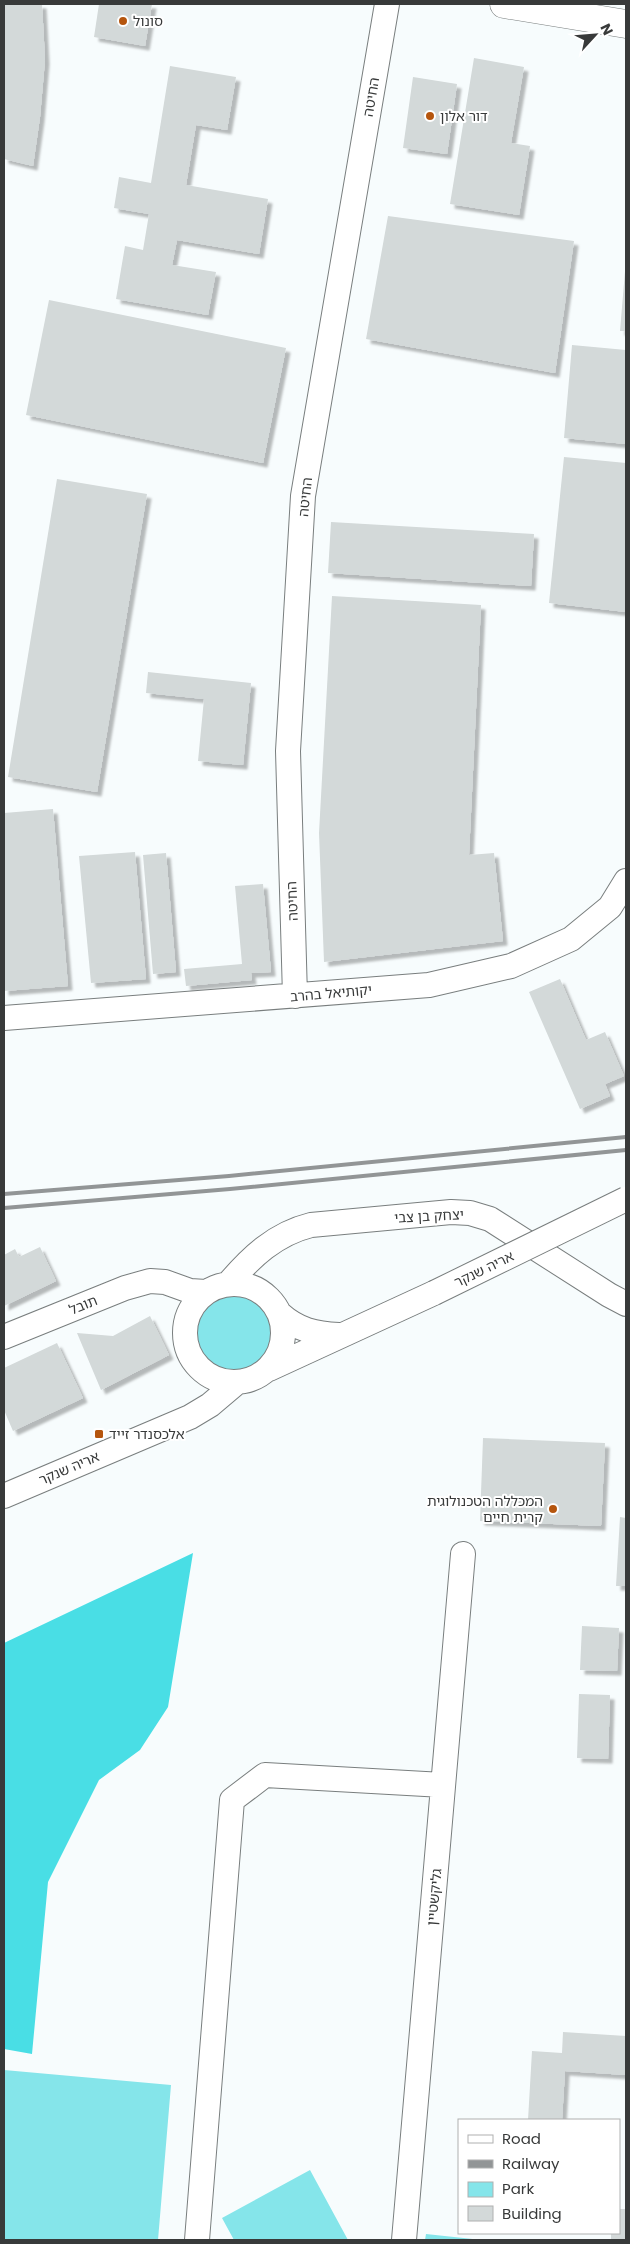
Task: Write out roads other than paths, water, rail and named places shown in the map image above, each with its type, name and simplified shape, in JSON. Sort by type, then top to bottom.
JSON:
[{"type":"main road","points":[[504,4],[626,24]]},
{"type":"street","name":"החיטה","points":[[295,996],[288,752],[303,496],[387,4]]},
{"type":"street","name":"יקותיאל בהרב","points":[[4,1018],[429,985],[511,966],[572,938],[610,907],[626,881]]},
{"type":"street","name":"אריה שנקר","points":[[269,1368],[434,1293],[626,1199]]},
{"type":"street","name":"יצחק בן צבי","points":[[228,1284],[246,1263],[271,1242],[296,1229],[311,1225],[450,1212],[470,1213],[490,1220],[626,1304]]},
{"type":"street","points":[[164,1282],[178,1297],[183,1307],[184,1337],[187,1350],[203,1372],[218,1381],[236,1383],[259,1376],[278,1357],[282,1343],[283,1328],[280,1314],[265,1295],[260,1283],[259,1271],[263,1256],[271,1242]]},
{"type":"street","name":"תובל","points":[[4,1337],[130,1286],[150,1281],[164,1282],[190,1291],[206,1292]]},
{"type":"street","points":[[185,1323],[192,1306],[206,1292],[228,1284],[248,1286],[265,1295]]},
{"type":"street","name":"אריה שנקר","points":[[280,1314],[293,1326],[315,1333],[339,1335]]},
{"type":"street","points":[[190,1417],[204,1392],[203,1372]]},
{"type":"street","name":"אריה שנקר","points":[[4,1496],[190,1417],[210,1405],[236,1383]]},
{"type":"street","name":"גליקשטיין","points":[[404,2240],[463,1554]]},
{"type":"street","points":[[197,2240],[232,1800],[265,1775],[443,1784]]},
{"type":"railway","points":[[4,1194],[229,1176],[626,1137]]},
{"type":"railway","points":[[4,1208],[230,1189],[626,1150]]},
{"type":"place","name":"סונול","points":[[123,21]]},
{"type":"place","name":"דור אלון","points":[[430,116]]},
{"type":"place","name":"אלכסנדר זייד","points":[[99,1434]]},
{"type":"place","name":"המכללה הטכנולוגית קרית חיים","points":[[553,1509]]}]
